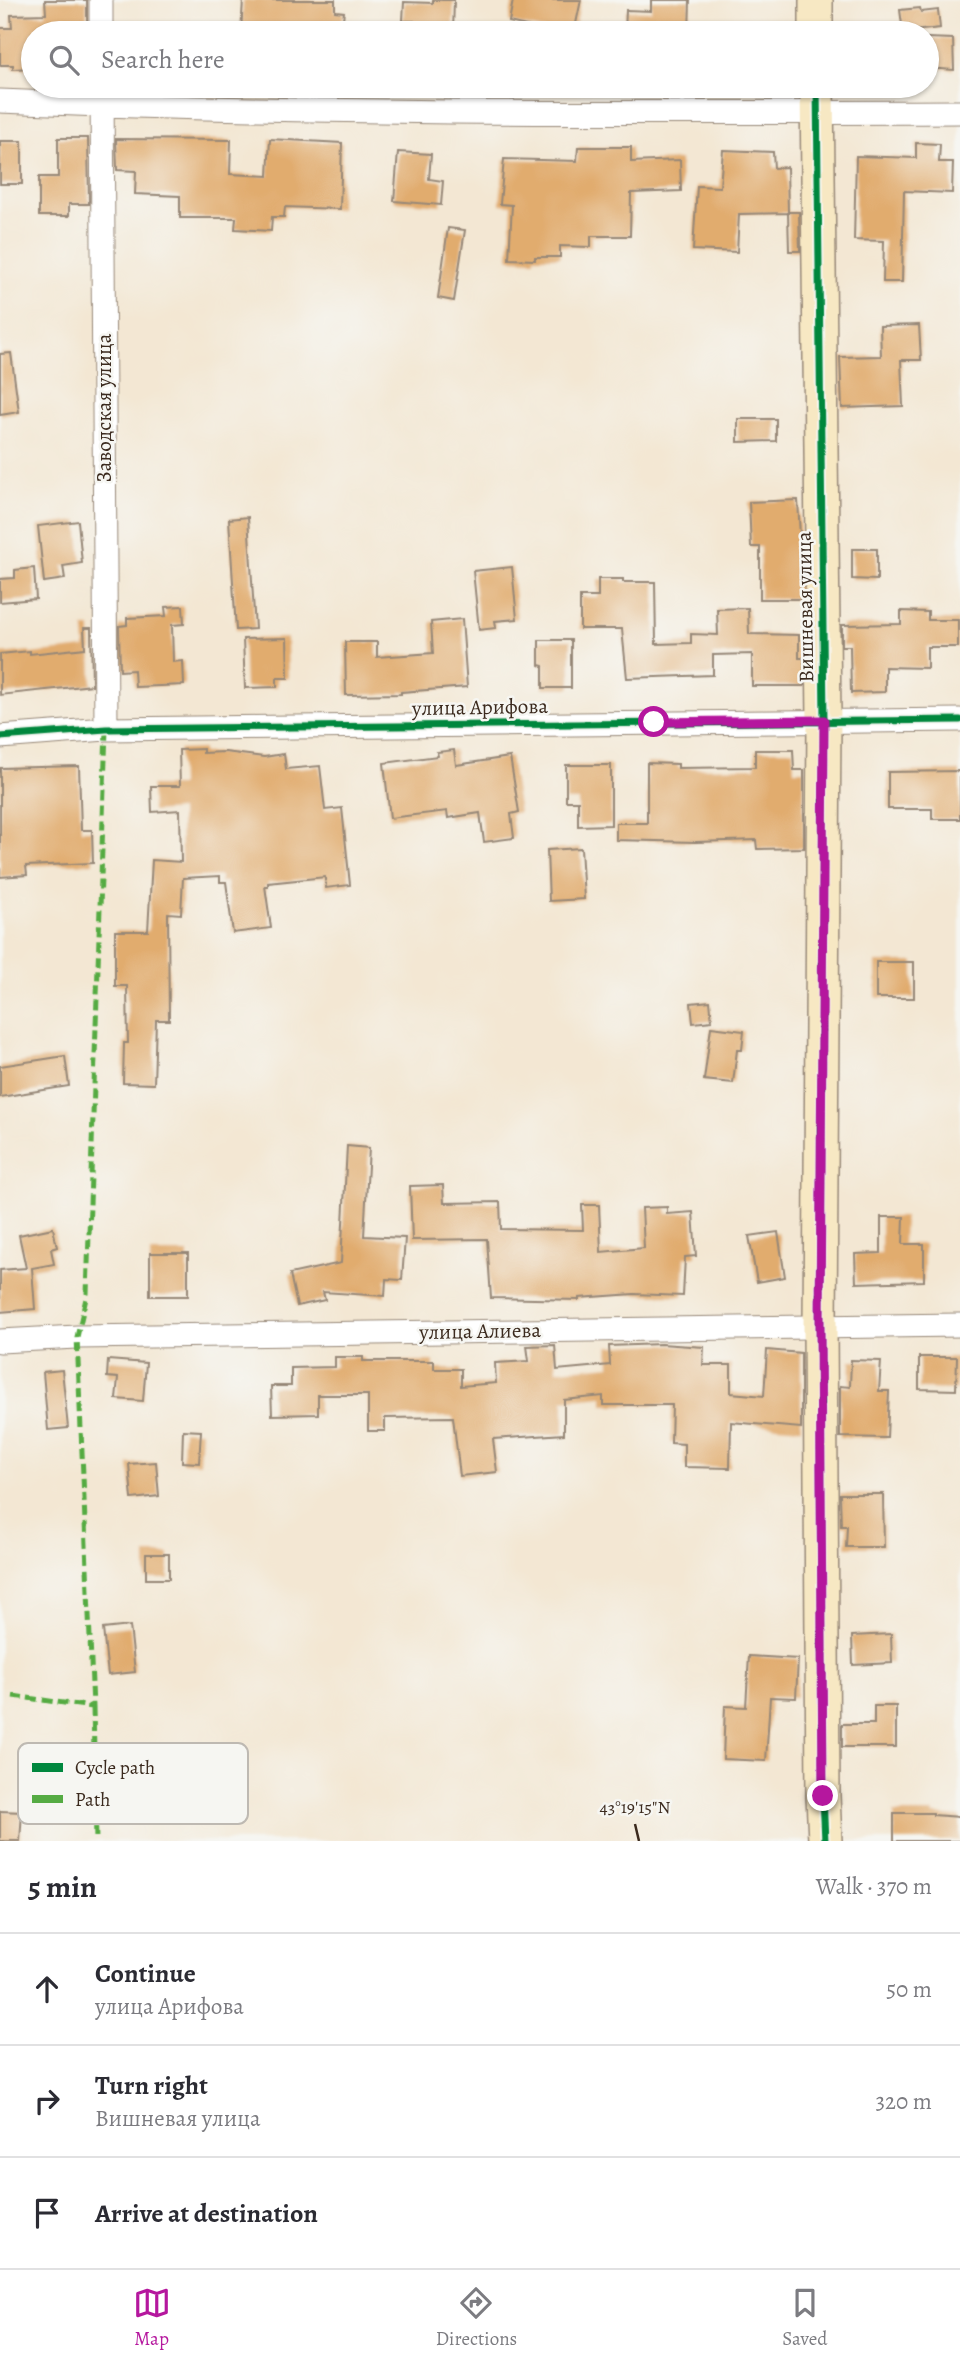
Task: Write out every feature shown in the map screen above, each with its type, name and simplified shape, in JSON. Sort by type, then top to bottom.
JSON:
[{"type":"street","points":[[101,0],[101,21]]},
{"type":"street","points":[[816,0],[816,21]]},
{"type":"street","points":[[0,101],[61,98]]},
{"type":"street","name":"Заводская улица","points":[[102,98],[106,729]]},
{"type":"street","points":[[144,98],[458,113],[817,99],[960,112]]},
{"type":"street","name":"Вишневая улица","points":[[817,99],[824,720],[820,1326],[822,1783],[825,1841]]},
{"type":"street","name":"улица Арифова","points":[[0,737],[106,729],[960,719]]},
{"type":"street","name":"улица Алиева","points":[[0,1341],[77,1337],[960,1325]]},
{"type":"building","points":[[45,0],[87,0],[87,21],[21,21],[21,69],[13,69],[13,65],[0,65],[0,28],[12,28],[11,15],[46,14]]},
{"type":"building","points":[[243,0],[335,0],[335,11],[344,12],[343,21],[242,21]]},
{"type":"building","points":[[433,0],[454,0],[453,21],[403,21],[404,2],[433,3]]},
{"type":"building","points":[[513,0],[581,0],[577,21],[509,21]]},
{"type":"building","points":[[651,0],[690,0],[689,21],[626,21],[626,10],[651,11]]},
{"type":"building","points":[[900,10],[938,10],[940,28],[939,21],[902,21]]},
{"type":"building","points":[[939,38],[953,39],[954,70],[939,69]]},
{"type":"building","points":[[58,138],[88,138],[89,204],[69,204],[69,216],[39,216],[39,177],[58,177]]},
{"type":"building","points":[[116,139],[231,140],[230,174],[268,176],[270,139],[342,143],[340,209],[285,207],[284,217],[272,217],[271,231],[235,229],[236,218],[180,218],[180,196],[135,194],[136,171],[117,170]]},
{"type":"building","points":[[0,141],[22,141],[22,184],[0,184]]},
{"type":"building","points":[[916,143],[940,144],[939,162],[953,162],[952,193],[904,191],[902,282],[883,282],[884,241],[854,240],[856,156],[916,158]]},
{"type":"building","points":[[578,147],[631,147],[631,162],[680,160],[681,191],[631,193],[630,236],[591,236],[591,247],[560,246],[560,257],[509,259],[512,205],[500,204],[504,159],[577,161]]},
{"type":"building","points":[[723,150],[773,152],[774,168],[787,167],[788,212],[799,212],[800,251],[789,251],[788,213],[739,214],[737,252],[693,250],[697,186],[720,187]]},
{"type":"building","points":[[398,152],[431,154],[429,179],[443,181],[441,205],[394,201]]},
{"type":"building","points":[[448,228],[465,230],[454,301],[438,298]]},
{"type":"building","points":[[919,325],[921,360],[901,360],[903,406],[842,408],[840,357],[881,356],[880,326]]},
{"type":"building","points":[[11,353],[19,412],[0,415],[0,354]]},
{"type":"building","points":[[738,419],[776,419],[776,441],[738,442]]},
{"type":"building","points":[[798,500],[801,599],[760,599],[760,547],[751,547],[749,502]]},
{"type":"building","points":[[248,517],[255,629],[236,630],[229,519]]},
{"type":"building","points":[[78,521],[82,563],[63,566],[65,579],[44,582],[38,526]]},
{"type":"building","points":[[852,549],[877,549],[877,580],[852,579]]},
{"type":"building","points":[[512,567],[517,619],[495,621],[496,628],[479,630],[473,571]]},
{"type":"building","points":[[34,568],[36,599],[0,602],[0,579],[15,578],[15,570]]},
{"type":"building","points":[[598,579],[655,582],[656,644],[691,643],[691,634],[718,635],[717,609],[748,608],[749,634],[799,635],[799,658],[804,658],[804,686],[752,686],[752,654],[713,655],[713,675],[627,678],[622,629],[580,629],[580,597],[598,597]]},
{"type":"building","points":[[183,606],[184,624],[172,625],[173,662],[183,661],[184,685],[135,687],[134,670],[120,671],[119,626],[127,625],[127,618],[166,616],[165,607]]},
{"type":"building","points":[[901,611],[928,612],[928,620],[958,620],[958,647],[927,647],[927,668],[885,667],[885,692],[851,693],[850,646],[842,646],[842,625],[901,624]]},
{"type":"building","points":[[462,619],[467,687],[401,694],[346,695],[345,642],[377,642],[377,657],[433,653],[431,622]]},
{"type":"building","points":[[84,628],[91,628],[92,685],[0,695],[0,654],[30,651],[30,654],[85,648]]},
{"type":"building","points":[[287,638],[288,678],[277,678],[277,687],[245,688],[243,639]]},
{"type":"building","points":[[539,640],[571,640],[571,688],[543,688]]},
{"type":"building","points":[[203,749],[203,753],[225,752],[264,757],[284,754],[286,769],[320,766],[325,810],[342,808],[350,885],[326,888],[325,877],[268,883],[268,886],[265,886],[271,928],[233,933],[226,882],[220,882],[220,876],[183,878],[181,914],[168,913],[169,1020],[156,1020],[154,1084],[123,1083],[124,1043],[128,1043],[127,986],[115,986],[115,931],[148,931],[152,860],[181,862],[180,810],[152,812],[151,786],[180,786],[179,750]]},
{"type":"building","points":[[454,750],[456,765],[510,757],[519,812],[511,814],[514,838],[484,842],[480,813],[448,818],[447,811],[390,818],[384,763],[438,756],[437,752]]},
{"type":"building","points":[[755,750],[793,750],[794,770],[804,770],[804,848],[757,849],[756,840],[616,840],[616,823],[647,823],[647,763],[678,764],[678,768],[755,767]]},
{"type":"building","points":[[566,765],[611,765],[611,825],[578,826],[578,801],[566,801]]},
{"type":"building","points":[[79,766],[81,830],[92,830],[93,863],[26,866],[27,875],[0,877],[0,768]]},
{"type":"building","points":[[960,771],[960,819],[932,819],[932,809],[888,809],[888,772]]},
{"type":"building","points":[[581,848],[584,899],[549,901],[547,850]]},
{"type":"building","points":[[876,962],[914,962],[914,998],[876,998]]},
{"type":"building","points":[[710,1001],[712,1021],[693,1023],[691,1003]]},
{"type":"building","points":[[711,1027],[744,1031],[742,1050],[737,1050],[733,1083],[704,1080]]},
{"type":"building","points":[[65,1056],[69,1086],[0,1097],[0,1066]]},
{"type":"building","points":[[347,1146],[369,1148],[364,1236],[405,1238],[402,1280],[386,1279],[385,1296],[323,1292],[325,1300],[297,1306],[290,1274],[341,1263]]},
{"type":"building","points":[[443,1185],[444,1203],[500,1202],[501,1229],[583,1230],[582,1205],[599,1205],[601,1252],[644,1248],[642,1208],[667,1207],[667,1214],[693,1212],[696,1256],[685,1257],[683,1296],[634,1294],[579,1300],[491,1298],[487,1239],[412,1240],[410,1186]]},
{"type":"building","points":[[881,1217],[904,1217],[903,1244],[924,1244],[924,1281],[856,1283],[855,1254],[881,1253]]},
{"type":"building","points":[[53,1228],[57,1247],[51,1249],[54,1264],[32,1268],[35,1309],[0,1312],[0,1270],[26,1268],[19,1235]]},
{"type":"building","points":[[778,1232],[785,1277],[757,1282],[749,1236]]},
{"type":"building","points":[[150,1253],[188,1253],[188,1296],[150,1296]]},
{"type":"building","points":[[661,1344],[704,1347],[703,1365],[731,1365],[731,1393],[764,1396],[767,1350],[801,1353],[801,1428],[731,1422],[730,1468],[684,1467],[684,1444],[671,1443],[672,1405],[603,1405],[603,1396],[564,1400],[564,1434],[493,1439],[497,1472],[460,1476],[453,1417],[385,1418],[385,1431],[368,1431],[368,1395],[318,1395],[318,1414],[272,1415],[271,1386],[291,1386],[291,1368],[335,1367],[335,1357],[363,1357],[363,1361],[434,1361],[434,1369],[461,1369],[461,1386],[496,1383],[495,1363],[529,1361],[527,1346],[555,1345],[557,1370],[610,1365],[609,1346]]},
{"type":"building","points":[[919,1357],[957,1357],[956,1390],[919,1389]]},
{"type":"building","points":[[108,1360],[146,1363],[143,1401],[116,1399],[118,1378],[107,1377]]},
{"type":"building","points":[[851,1360],[881,1361],[879,1391],[889,1391],[887,1438],[840,1437],[840,1386],[850,1387]]},
{"type":"building","points":[[62,1370],[68,1428],[48,1430],[43,1372]]},
{"type":"building","points":[[183,1430],[201,1431],[199,1463],[182,1462]]},
{"type":"building","points":[[156,1462],[159,1496],[132,1499],[129,1464]]},
{"type":"building","points":[[840,1494],[883,1494],[884,1547],[846,1547],[847,1526],[841,1526]]},
{"type":"building","points":[[146,1554],[169,1554],[169,1579],[146,1579]]},
{"type":"building","points":[[130,1626],[135,1672],[108,1675],[103,1629]]},
{"type":"building","points":[[891,1634],[892,1663],[853,1665],[852,1636]]},
{"type":"building","points":[[749,1656],[798,1659],[796,1698],[770,1697],[766,1761],[723,1759],[725,1706],[746,1707]]},
{"type":"building","points":[[874,1706],[896,1706],[896,1747],[842,1747],[842,1724],[874,1724]]},
{"type":"building","points":[[0,1811],[18,1812],[18,1824],[21,1824],[20,1841],[0,1841]]},
{"type":"building","points":[[894,1813],[933,1813],[960,1817],[960,1841],[894,1841]]},
{"type":"marked path","points":[[13,1696],[93,1707],[77,1337],[87,1294],[106,729]]},
{"type":"marked path","points":[[93,1707],[94,1743]]},
{"type":"marked path","points":[[96,1824],[96,1841]]},
{"type":"cycle path","points":[[817,98],[824,720],[820,1326],[825,1841]]},
{"type":"cycle path","points":[[0,737],[106,729],[960,720]]},
{"type":"route","points":[[654,722],[824,720],[820,1326],[823,1796]]}]
